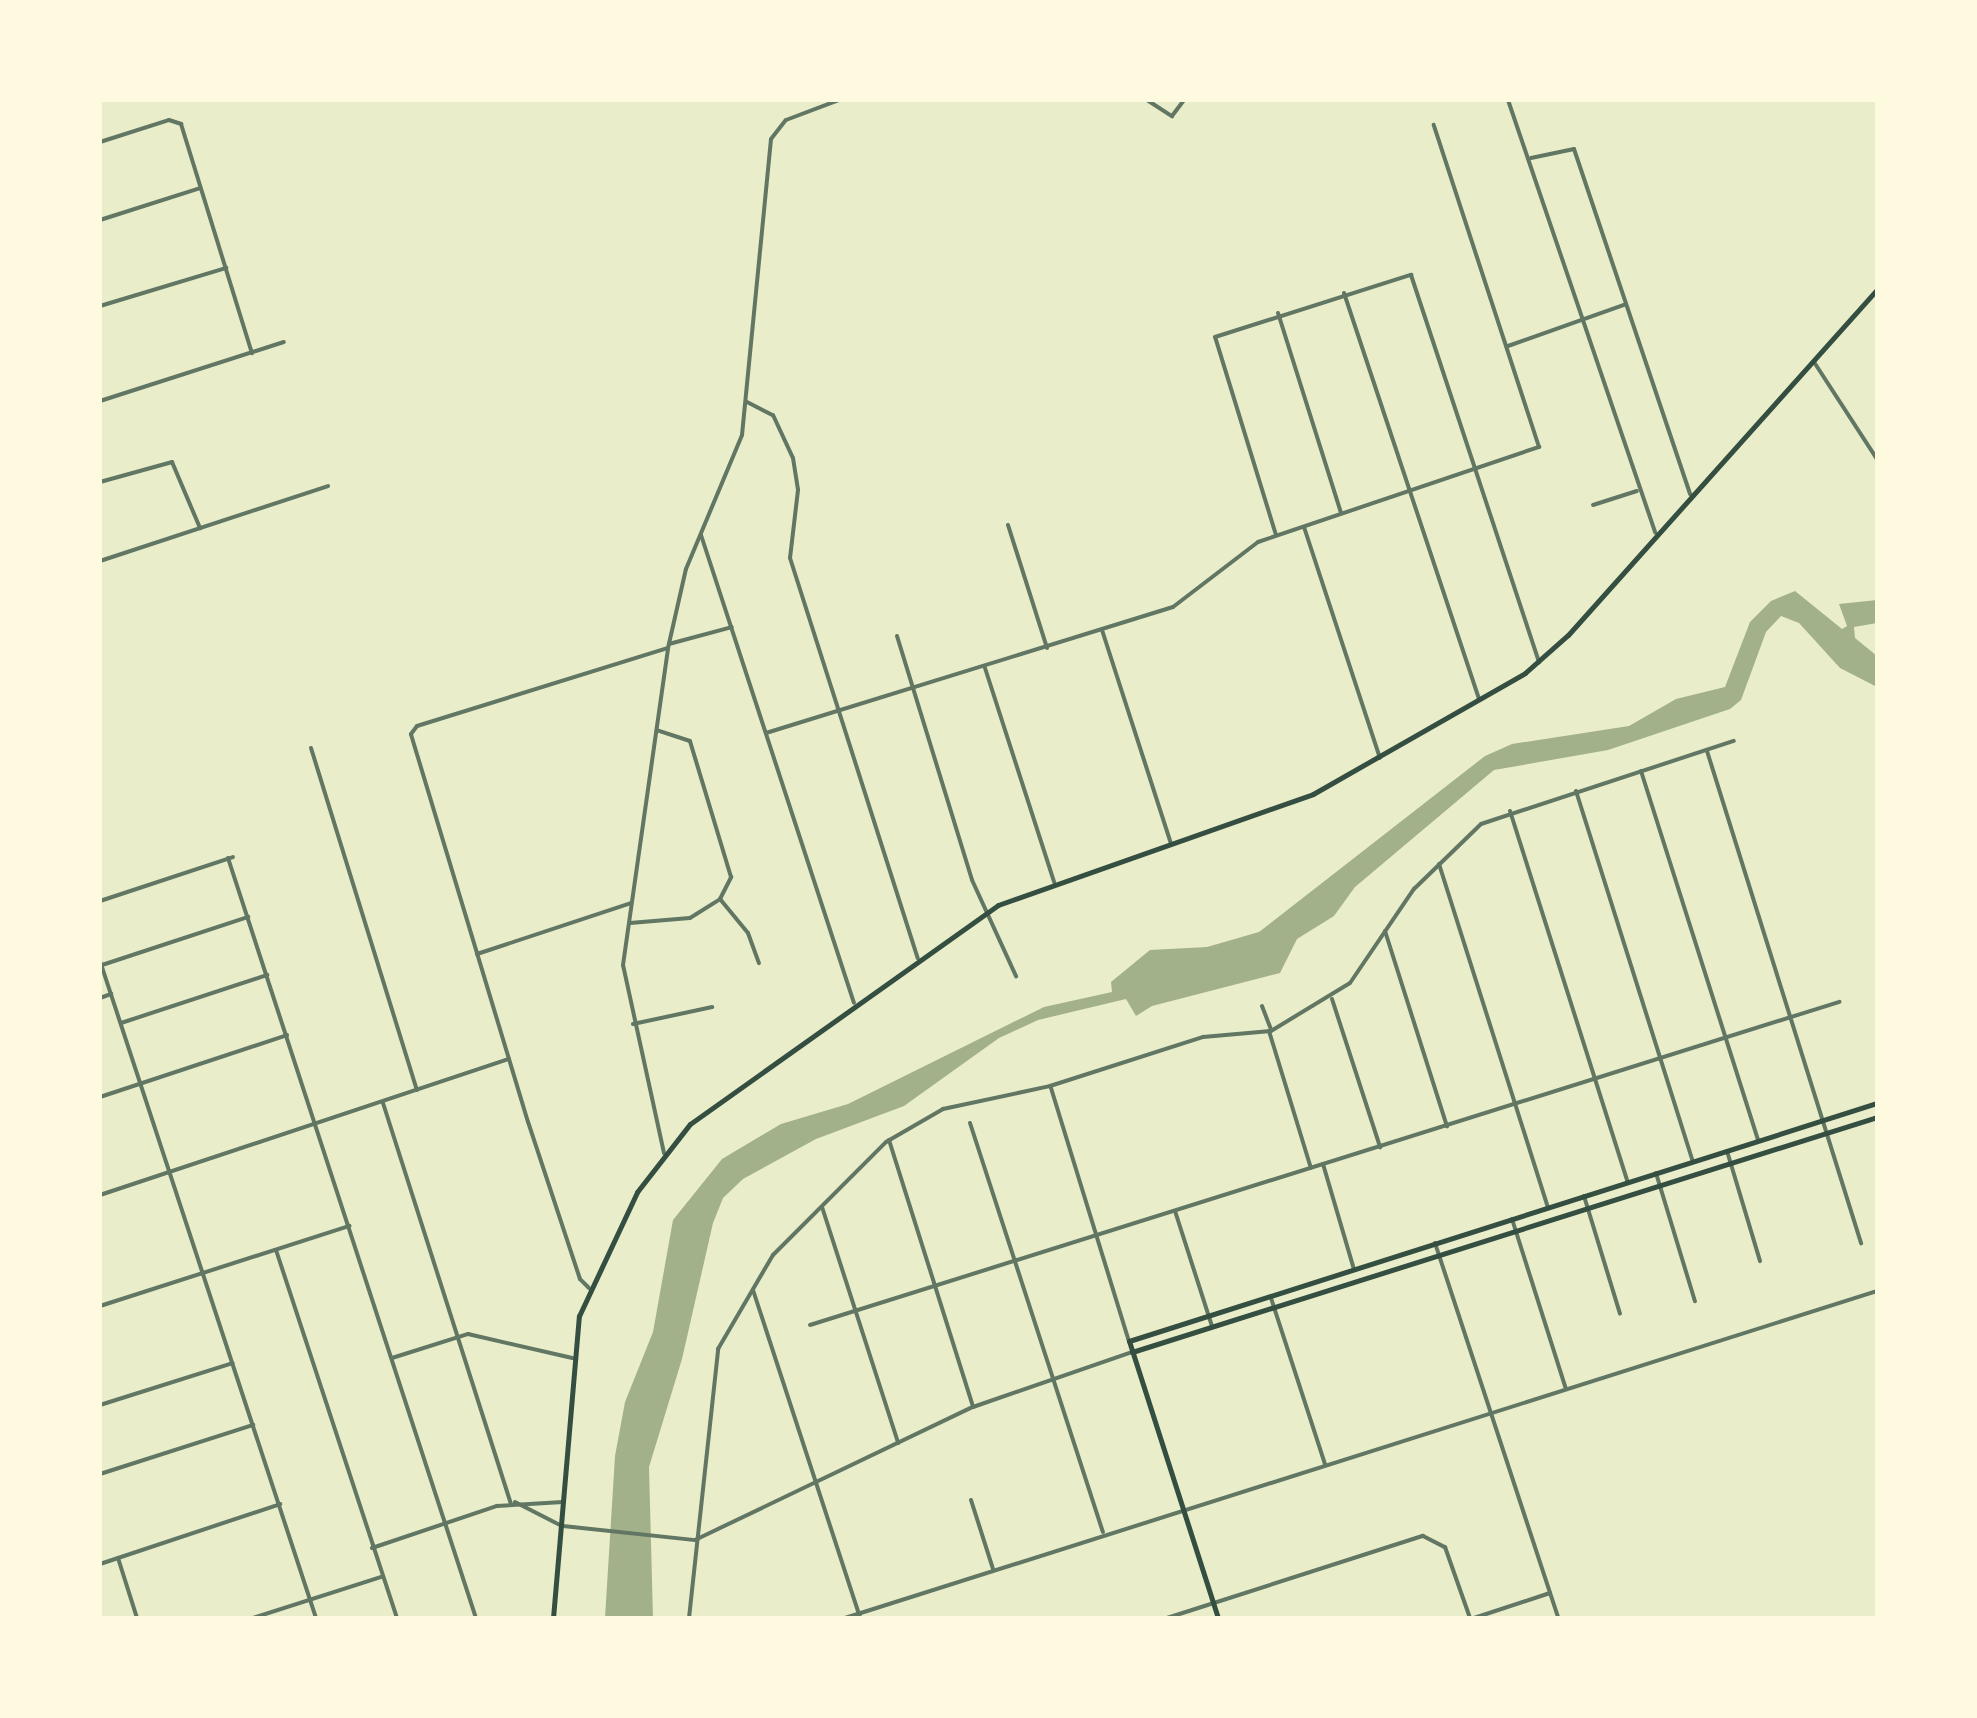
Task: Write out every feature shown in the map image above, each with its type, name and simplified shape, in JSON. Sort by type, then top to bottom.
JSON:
[{"type":"main road","points":[[553,1618],[572,1358],[588,1289],[664,1153],[720,1098],[985,912],[1054,882],[1300,800],[1380,758],[1540,662],[1877,289]]},
{"type":"main road","points":[[1218,1618],[1129,1341],[1877,1103]]},
{"type":"main road","points":[[1132,1352],[1877,1117]]},
{"type":"street","points":[[664,1153],[623,964],[668,646],[701,535],[740,442],[771,140],[786,120],[839,100]]},
{"type":"street","points":[[1146,100],[1172,116],[1184,100]]},
{"type":"street","points":[[1508,100],[1655,533]]},
{"type":"street","points":[[100,142],[176,120],[252,353]]},
{"type":"street","points":[[766,733],[1185,602],[1244,551],[1276,536],[1478,471],[1541,444],[1434,125]]},
{"type":"street","points":[[1529,159],[1565,147],[1576,158],[1690,494]]},
{"type":"street","points":[[100,220],[200,188]]},
{"type":"street","points":[[100,306],[226,268]]},
{"type":"street","points":[[1276,536],[1214,343],[1222,332],[1404,274],[1419,290],[1540,662]]},
{"type":"street","points":[[1344,293],[1480,700]]},
{"type":"street","points":[[1508,346],[1624,305]]},
{"type":"street","points":[[1278,312],[1342,514]]},
{"type":"street","points":[[100,401],[284,342]]},
{"type":"street","points":[[1813,360],[1877,459]]},
{"type":"street","points":[[746,402],[772,415],[793,458],[798,490],[788,553],[918,958]]},
{"type":"street","points":[[100,482],[172,462],[200,528]]},
{"type":"street","points":[[100,562],[328,486]]},
{"type":"street","points":[[1593,505],[1638,491]]},
{"type":"street","points":[[1008,525],[1047,648]]},
{"type":"street","points":[[1304,526],[1380,758]]},
{"type":"street","points":[[701,535],[854,1004]]},
{"type":"street","points":[[588,1289],[580,1279],[509,1060],[411,738],[417,726],[732,627]]},
{"type":"street","points":[[1102,630],[1171,844]]},
{"type":"street","points":[[897,636],[985,912],[994,916],[1016,976]]},
{"type":"street","points":[[985,666],[1054,882]]},
{"type":"street","points":[[628,923],[684,920],[720,899],[730,866],[692,746],[682,734],[657,730]]},
{"type":"street","points":[[690,1617],[715,1362],[773,1255],[889,1139],[927,1116],[1050,1086],[1203,1037],[1270,1031],[1332,999],[1439,863],[1481,824],[1734,741]]},
{"type":"street","points":[[311,748],[417,1090]]},
{"type":"street","points":[[1706,750],[1861,1243]]},
{"type":"street","points":[[1641,770],[1758,1140]]},
{"type":"street","points":[[1576,791],[1693,1162]]},
{"type":"street","points":[[1510,812],[1628,1182]]},
{"type":"street","points":[[100,901],[231,858],[476,1618]]},
{"type":"street","points":[[1439,863],[1548,1208]]},
{"type":"street","points":[[720,899],[748,933],[759,963]]},
{"type":"street","points":[[477,954],[631,903]]},
{"type":"street","points":[[248,917],[101,963],[316,1618]]},
{"type":"street","points":[[1385,930],[1447,1126]]},
{"type":"street","points":[[121,1023],[267,975]]},
{"type":"street","points":[[100,998],[112,994]]},
{"type":"street","points":[[1332,999],[1380,1146]]},
{"type":"street","points":[[810,1326],[1839,1002]]},
{"type":"street","points":[[1262,1006],[1312,1168]]},
{"type":"street","points":[[633,1024],[712,1007]]},
{"type":"street","points":[[100,1097],[287,1035]]},
{"type":"street","points":[[100,1196],[509,1060]]},
{"type":"street","points":[[1050,1086],[1129,1341]]},
{"type":"street","points":[[383,1102],[513,1503],[561,1526],[596,1533],[695,1540],[973,1407],[1132,1352]]},
{"type":"street","points":[[970,1124],[1104,1534]]},
{"type":"street","points":[[889,1139],[973,1407]]},
{"type":"street","points":[[1727,1151],[1760,1261]]},
{"type":"street","points":[[1323,1164],[1354,1269]]},
{"type":"street","points":[[1656,1173],[1695,1301]]},
{"type":"street","points":[[1584,1196],[1620,1314]]},
{"type":"street","points":[[822,1206],[898,1442]]},
{"type":"street","points":[[1175,1211],[1212,1327]]},
{"type":"street","points":[[1512,1219],[1566,1389]]},
{"type":"street","points":[[100,1306],[349,1226]]},
{"type":"street","points":[[1435,1243],[1558,1618]]},
{"type":"street","points":[[276,1250],[397,1618]]},
{"type":"street","points":[[752,1288],[859,1616]]},
{"type":"street","points":[[845,1618],[1182,1508],[1877,1291]]},
{"type":"street","points":[[1270,1296],[1325,1464]]},
{"type":"street","points":[[392,1358],[458,1335],[572,1358]]},
{"type":"street","points":[[100,1405],[233,1362]]},
{"type":"street","points":[[100,1474],[253,1425]]},
{"type":"street","points":[[971,1500],[992,1569]]},
{"type":"street","points":[[372,1548],[513,1503],[563,1502]]},
{"type":"street","points":[[100,1564],[280,1504]]},
{"type":"street","points":[[1167,1618],[1422,1536],[1445,1547],[1472,1618],[1550,1593]]},
{"type":"street","points":[[118,1558],[138,1618]]},
{"type":"street","points":[[253,1618],[381,1576]]},
{"type":"shaded area","points":[[1795,591],[1842,629],[1847,626],[1839,604],[1877,600],[1877,623],[1854,627],[1855,638],[1877,656],[1877,687],[1840,668],[1799,623],[1781,616],[1766,632],[1741,700],[1730,709],[1608,750],[1494,770],[1355,887],[1334,916],[1297,939],[1280,973],[1152,1006],[1136,1016],[1126,999],[1038,1020],[999,1038],[904,1106],[816,1139],[743,1179],[723,1198],[713,1223],[682,1359],[649,1467],[653,1618],[605,1618],[615,1456],[625,1402],[653,1332],[673,1220],[722,1159],[781,1124],[848,1104],[1044,1007],[1112,992],[1111,982],[1150,950],[1207,947],[1259,932],[1485,756],[1512,744],[1629,726],[1676,699],[1725,687],[1750,622],[1771,601]]}]
